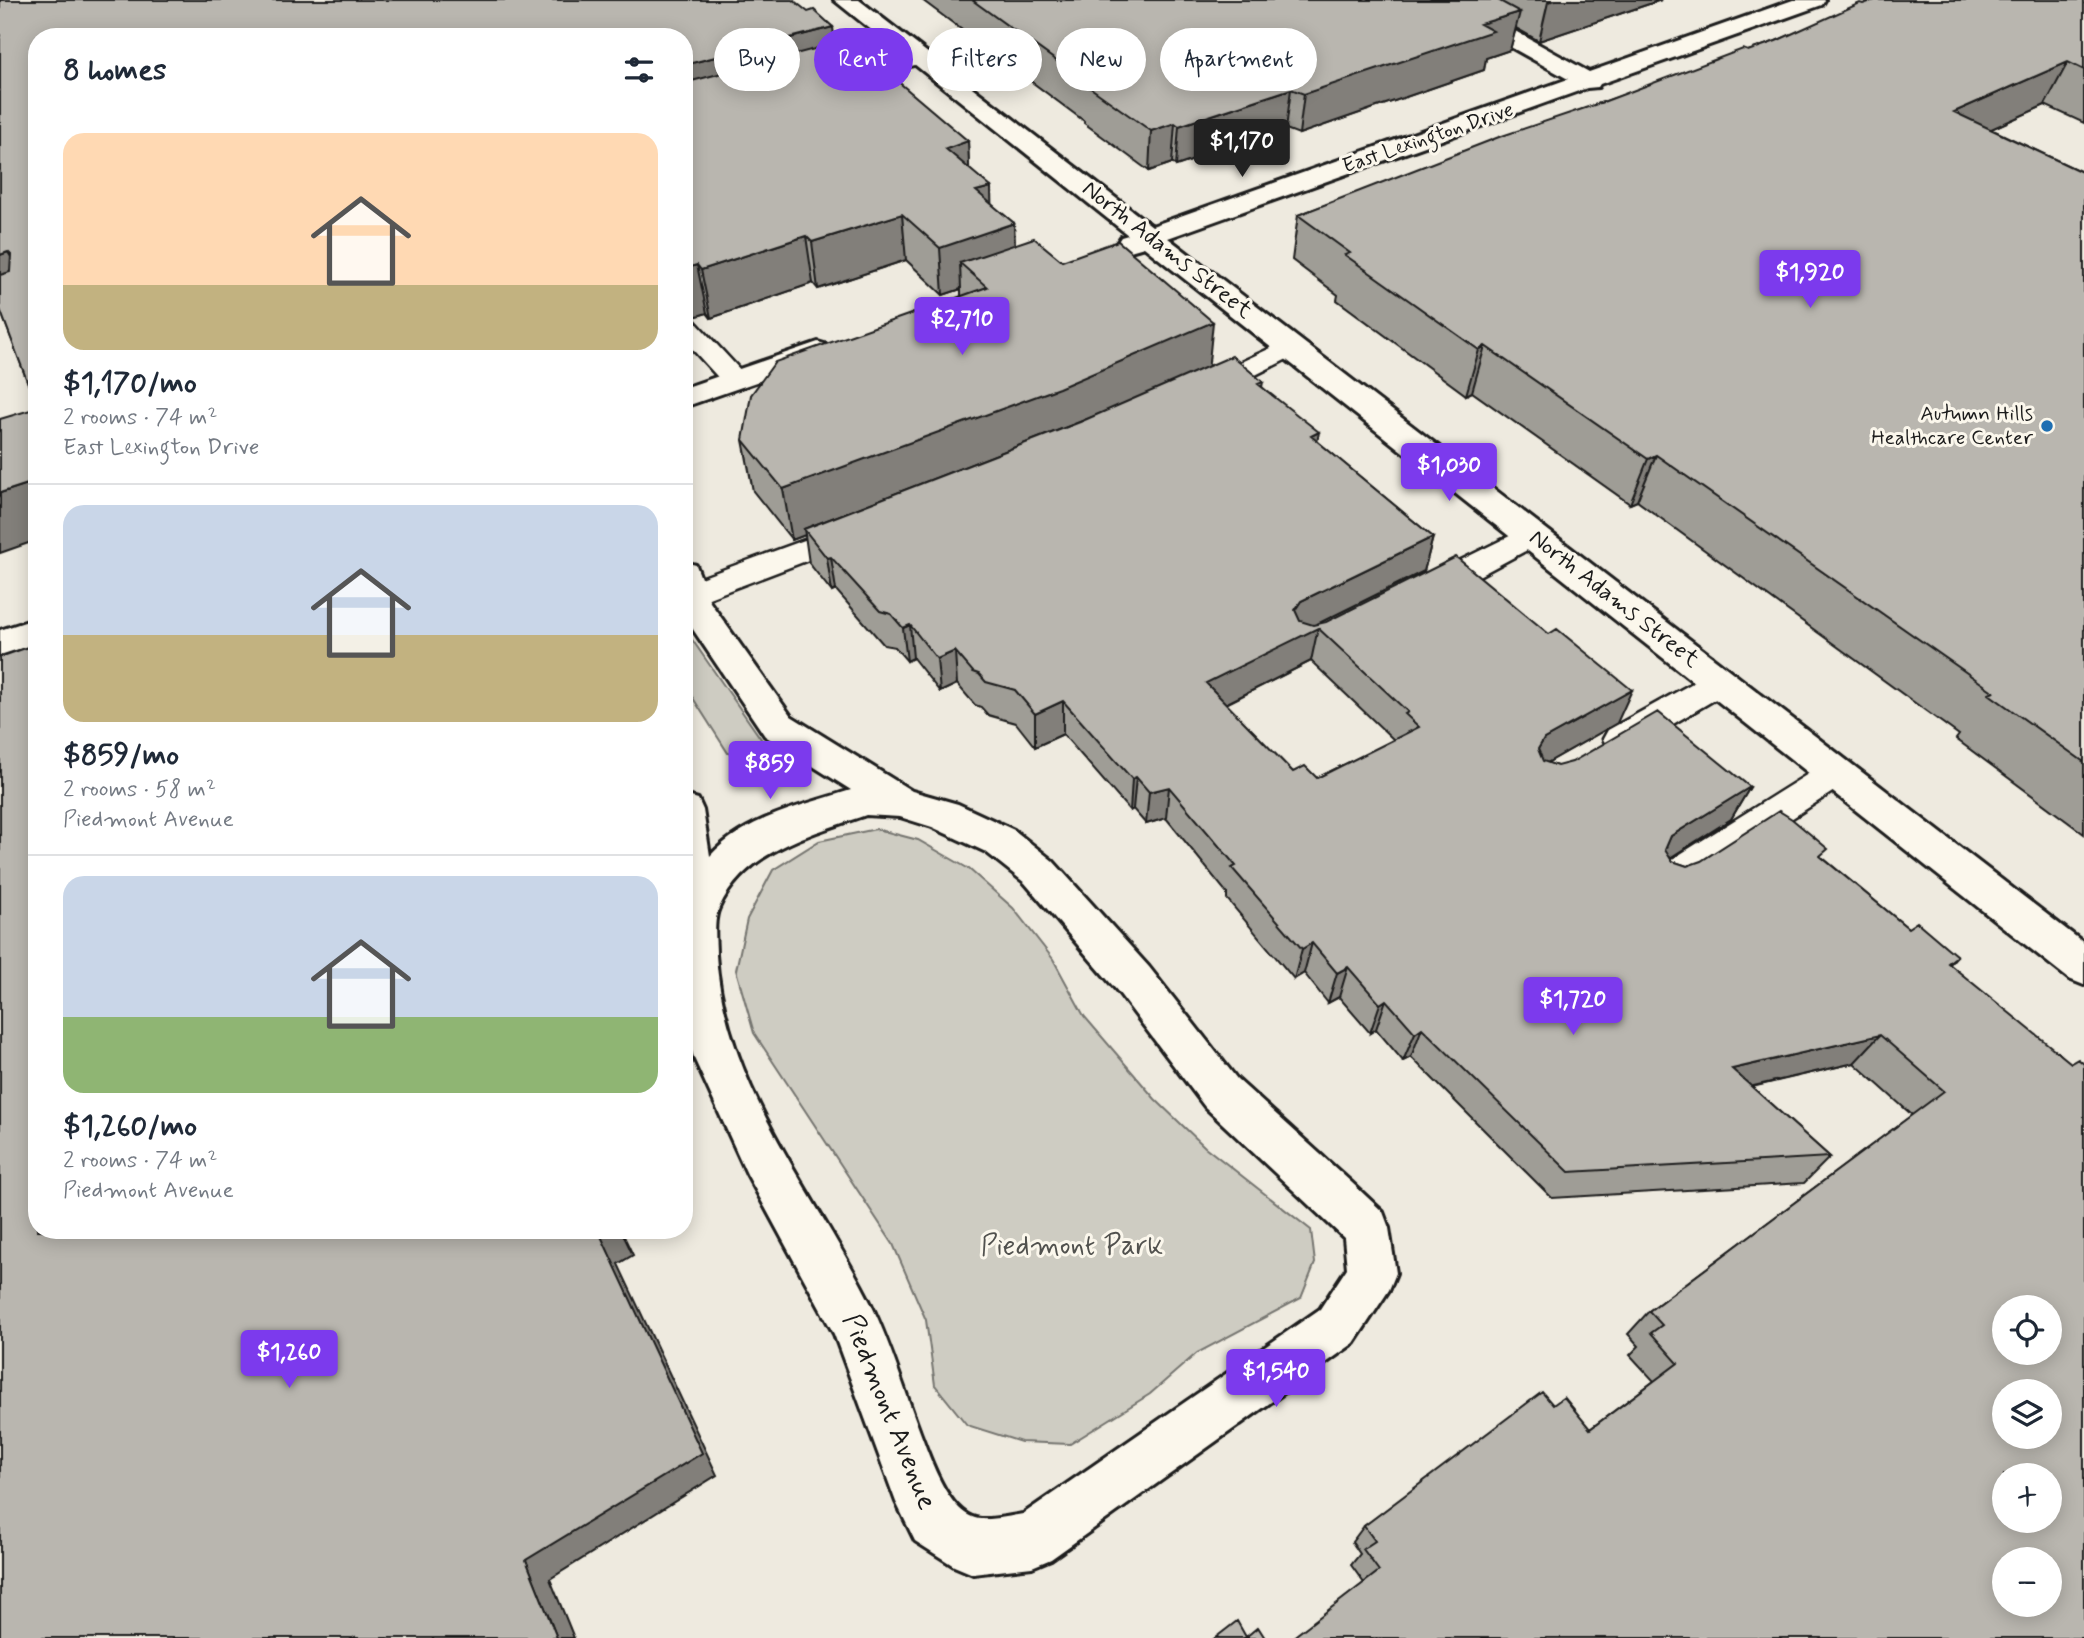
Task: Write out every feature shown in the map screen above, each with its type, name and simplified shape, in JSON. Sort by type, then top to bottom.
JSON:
[{"type":"street","name":"North Adams Street","points":[[845,0],[2084,967]]},
{"type":"street","points":[[1443,0],[1590,82]]},
{"type":"street","name":"East Lexington Drive","points":[[1111,250],[1590,82],[1814,0]]},
{"type":"street","points":[[693,395],[838,344]]},
{"type":"street","name":"Piedmont Avenue","points":[[693,601],[778,726],[900,802]]},
{"type":"street","points":[[0,643],[28,633]]},
{"type":"street","name":"Piedmont Avenue","points":[[693,872],[698,906],[695,940],[698,994],[716,1058],[764,1159],[854,1322],[914,1484],[934,1522],[973,1547],[1032,1540],[1337,1326],[1372,1273],[1366,1228],[1221,1093],[1134,981],[1039,872],[1000,841],[944,815],[900,802],[865,800],[789,826],[766,837],[726,864],[698,906]]},
{"type":"lane","points":[[813,87],[919,58]]},
{"type":"lane","points":[[693,334],[735,380]]},
{"type":"lane","points":[[1181,400],[1290,347]]},
{"type":"lane","points":[[693,581],[876,524]]},
{"type":"lane","points":[[1404,596],[1440,578],[1464,571],[1532,535]]},
{"type":"lane","points":[[1590,757],[1720,682]]},
{"type":"lane","points":[[1668,880],[1836,773]]},
{"type":"green space","points":[[693,641],[761,739],[752,751],[743,754],[728,753],[693,698]]},
{"type":"green space","name":"Piedmont Park","points":[[876,829],[918,840],[969,869],[1013,908],[1053,959],[1084,1016],[1155,1099],[1205,1147],[1311,1230],[1315,1263],[1301,1298],[1197,1353],[1150,1394],[1070,1444],[1021,1442],[967,1425],[935,1385],[926,1320],[893,1244],[754,1033],[736,970],[747,919],[773,870],[819,841]]},
{"type":"building","points":[[0,0],[793,0],[808,12],[814,10],[833,27],[814,28],[814,32],[800,35],[800,28],[714,28],[714,57],[693,63],[693,28],[28,28],[28,383],[0,309],[0,275],[10,272],[11,255],[8,252],[0,255]]},
{"type":"building","points":[[972,0],[1498,0],[1520,12],[1480,24],[1493,31],[1317,90],[1317,28],[1160,28],[1160,91],[1285,91],[1179,126],[1175,123],[1151,131],[1095,91],[1146,91],[1146,28],[1056,28],[1056,61],[1042,51],[1042,28],[1011,28]]},
{"type":"building","points":[[1875,0],[2084,0],[2084,70],[2068,62],[1954,112],[2084,173],[2084,762],[1989,694],[1994,692],[1656,455],[1648,459],[1485,346],[1479,350],[1345,255],[1350,253],[1298,215],[1499,137],[1603,102],[1743,49],[1748,51],[1776,41],[1860,3]]},
{"type":"building","points":[[814,49],[814,91],[909,91],[968,141],[946,149],[991,187],[976,191],[1014,223],[940,248],[902,214],[812,242],[806,236],[701,270],[697,265],[693,266],[693,81],[714,75],[714,91],[800,91],[800,53]]},
{"type":"building","points":[[1034,238],[1062,261],[1118,241],[1213,322],[1059,388],[783,489],[743,440],[751,395],[775,362],[987,287],[960,263]]},
{"type":"building","points":[[1232,356],[1263,382],[1258,384],[1319,432],[1311,436],[1433,537],[1301,601],[1295,610],[1300,621],[1313,625],[1326,622],[1456,557],[1549,634],[1557,629],[1632,690],[1544,739],[1538,749],[1543,761],[1557,766],[1572,762],[1658,712],[1750,787],[1671,836],[1665,850],[1672,861],[1687,866],[1701,861],[1779,811],[1828,849],[1820,856],[1908,928],[1917,922],[1957,956],[1948,963],[2071,1063],[2078,1059],[2084,1064],[2084,1638],[1292,1638],[1379,1571],[1363,1549],[1375,1541],[1364,1526],[1542,1392],[1553,1405],[1564,1397],[1590,1429],[1678,1363],[1651,1333],[1662,1325],[1649,1311],[1944,1091],[1880,1035],[1732,1069],[1830,1157],[1569,1172],[1422,1028],[1415,1033],[1386,1000],[1380,1004],[1348,967],[1337,973],[1312,943],[1302,949],[1232,868],[1236,866],[1169,787],[1149,792],[1136,777],[1132,779],[1063,701],[1035,714],[1015,690],[986,682],[973,672],[955,651],[937,659],[910,625],[903,628],[891,614],[880,611],[831,557],[827,558],[804,529],[1080,422]],"holes":[[[1318,628],[1408,712],[1405,714],[1419,727],[1317,778],[1305,766],[1293,772],[1206,683]]]},
{"type":"building","points":[[28,411],[28,484],[0,493],[0,419]]},
{"type":"building","points":[[28,647],[28,1239],[602,1239],[702,1453],[526,1560],[557,1638],[0,1638],[0,657]]},
{"type":"building","points":[[1237,1621],[1246,1637],[1258,1627],[1265,1638],[1215,1638]]},
{"type":"place","name":"Autumn Hills Healthcare Center","points":[[2047,426]]}]
